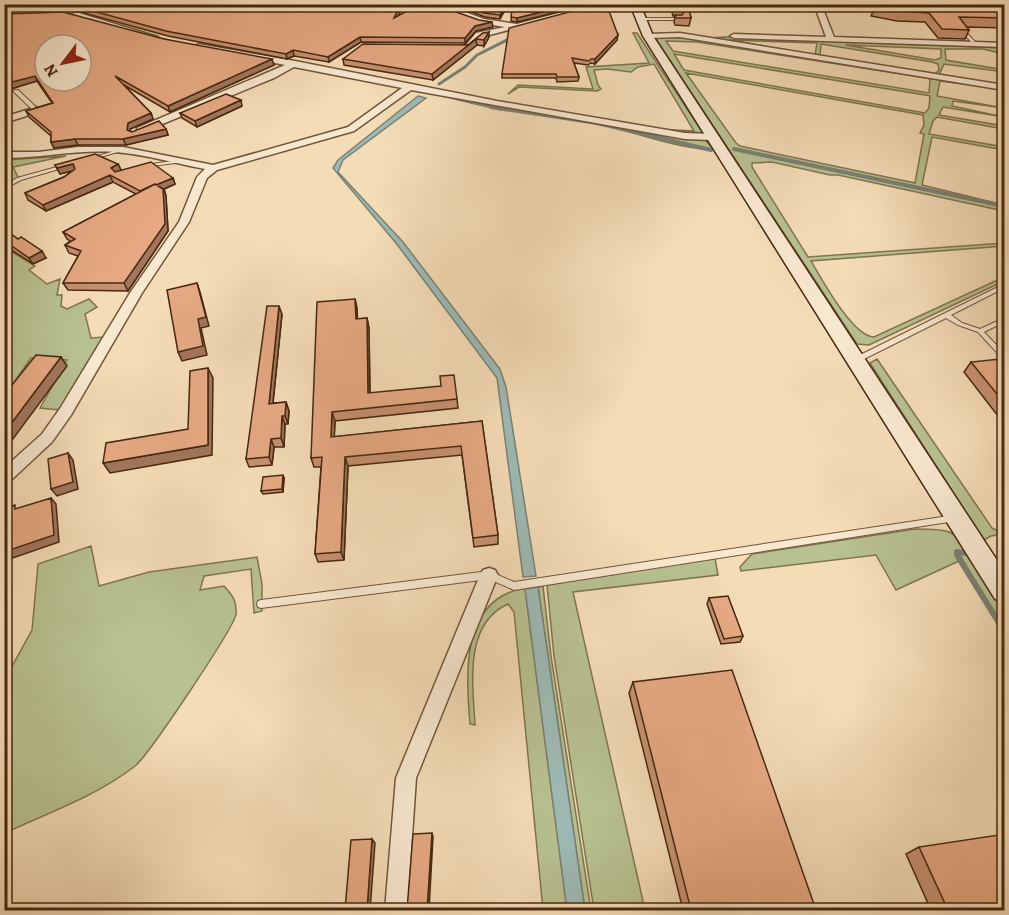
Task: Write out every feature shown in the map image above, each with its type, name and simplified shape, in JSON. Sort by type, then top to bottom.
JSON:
[{"type":"main road","points":[[637,12],[648,36],[1005,591]]},
{"type":"street","points":[[423,4],[456,11],[483,21],[517,26]]},
{"type":"street","points":[[445,46],[468,47],[479,34],[604,4]]},
{"type":"street","points":[[817,4],[831,39]]},
{"type":"street","points":[[65,10],[166,40]]},
{"type":"street","points":[[680,35],[1005,88]]},
{"type":"street","points":[[648,36],[680,35],[1005,45]]},
{"type":"street","points":[[194,45],[685,136],[712,136]]},
{"type":"street","points":[[134,133],[271,76],[295,63]]},
{"type":"street","points":[[328,70],[336,64]]},
{"type":"street","points":[[4,477],[47,438],[66,411],[136,293],[184,222],[202,177],[213,168],[351,129],[410,86]]},
{"type":"street","points":[[6,117],[36,110]]},
{"type":"street","points":[[7,152],[123,150],[213,168]]},
{"type":"street","points":[[396,910],[406,778],[489,575]]},
{"type":"lane","points":[[456,11],[466,4]]},
{"type":"lane","points":[[637,12],[680,19]]},
{"type":"lane","points":[[964,32],[975,44]]},
{"type":"lane","points":[[16,91],[36,110]]},
{"type":"lane","points":[[84,161],[123,150]]},
{"type":"lane","points":[[134,168],[180,161]]},
{"type":"lane","points":[[4,188],[19,179],[74,164]]},
{"type":"lane","points":[[856,360],[1005,286]]},
{"type":"lane","points":[[946,315],[960,324],[980,331],[1005,356]]},
{"type":"lane","points":[[980,331],[1005,321]]},
{"type":"lane","points":[[261,604],[489,575],[514,586],[958,518]]},
{"type":"green space","points":[[633,33],[637,33],[703,133],[658,129],[694,131],[654,64],[638,67],[631,72],[594,70],[601,89],[597,91],[519,87],[508,94],[518,85],[593,89],[586,67],[649,63]]},
{"type":"green space","points":[[678,37],[1004,89],[940,81],[937,96],[1004,108],[953,101],[952,106],[1004,117],[943,107],[939,115],[1004,126],[1004,129],[937,117],[933,121],[929,134],[1004,147],[1004,150],[932,137],[922,185],[1004,205],[734,149],[1004,207],[1004,211],[772,162],[752,163],[752,167],[808,257],[1004,243],[1004,246],[811,261],[847,317],[866,334],[874,337],[1004,277],[1004,281],[869,345],[857,344],[656,39]],"holes":[[[666,41],[697,42],[927,78],[930,79],[929,93],[673,51]],[[674,54],[930,96],[929,108],[925,113],[684,70]],[[686,73],[923,115],[924,125],[920,133],[924,134],[915,183],[740,146]]]},
{"type":"green space","points":[[707,38],[1004,48],[1004,54],[983,49],[945,49],[946,60],[1004,70],[1004,72],[944,64],[939,75],[1004,87]],"holes":[[[729,40],[817,43],[815,55]],[[821,44],[932,62],[938,64],[939,70],[935,74],[820,56]],[[846,45],[941,49],[941,58],[935,60]]]},
{"type":"green space","points":[[437,93],[705,140],[714,150],[681,146],[583,120],[491,107]]},
{"type":"green space","points":[[66,156],[13,167],[19,179],[5,186],[5,160]]},
{"type":"green space","points":[[12,252],[35,266],[29,270],[47,284],[60,279],[57,295],[62,295],[61,306],[67,309],[89,299],[97,307],[85,314],[91,338],[104,337],[60,410],[40,408],[67,360],[31,358],[5,395],[5,256]]},
{"type":"green space","points":[[877,359],[992,528],[996,530],[1004,528],[1004,534],[991,536],[984,540],[870,363]]},
{"type":"green space","points":[[915,529],[946,531],[958,538],[968,552],[956,551],[959,561],[896,590],[876,555],[741,571],[740,567],[752,554]]},
{"type":"green space","points":[[91,546],[99,586],[149,572],[257,557],[262,584],[262,611],[254,613],[251,569],[204,576],[200,590],[224,586],[234,599],[236,614],[207,666],[143,757],[135,766],[105,786],[5,833],[5,679],[32,630],[38,564]]},
{"type":"green space","points":[[959,554],[969,554],[1004,614],[1004,629]]},
{"type":"green space","points":[[715,558],[718,575],[573,592],[645,910],[594,910],[554,656],[547,585]]},
{"type":"green space","points":[[543,586],[551,656],[591,910],[585,910],[538,587]]},
{"type":"green space","points":[[525,588],[567,910],[543,910],[514,612],[508,604],[494,613],[484,626],[477,641],[473,675],[475,725],[470,724],[469,662],[478,623],[488,607],[504,595]]},
{"type":"water","points":[[418,96],[426,98],[343,160],[338,172],[403,242],[500,369],[506,387],[536,576],[523,577],[497,378],[396,243],[333,168],[338,160]]},
{"type":"water","points":[[538,587],[585,910],[567,910],[525,589]]},
{"type":"building","points":[[71,4],[227,4],[237,6],[239,4],[401,4],[394,18],[409,10],[429,11],[439,6],[479,20],[492,22],[475,26],[465,38],[360,37],[328,57],[293,50],[286,54],[166,31]]},
{"type":"building","points":[[465,4],[506,4],[500,15],[484,13],[464,6]]},
{"type":"building","points":[[513,4],[573,4],[517,18],[511,17]]},
{"type":"building","points":[[602,4],[604,11],[609,11],[618,35],[595,59],[589,61],[572,58],[579,77],[557,77],[556,74],[502,74],[509,28]]},
{"type":"building","points":[[673,4],[688,4],[691,18],[676,18],[675,15],[682,15],[685,11],[674,8]]},
{"type":"building","points":[[882,4],[1005,4],[1005,18],[959,17],[969,30],[942,29],[929,13],[875,7]]},
{"type":"building","points":[[63,12],[164,39],[272,59],[168,106],[115,76],[151,113],[128,123],[127,130],[132,132],[159,121],[166,129],[123,139],[75,139],[51,142],[51,132],[26,111],[53,103],[46,93],[93,93],[93,33],[33,33],[33,77],[4,84],[4,14]]},
{"type":"building","points":[[489,32],[484,40],[476,39],[432,74],[343,59],[363,44],[468,45],[483,33]]},
{"type":"building","points":[[226,94],[241,100],[195,121],[180,113]]},
{"type":"building","points":[[95,154],[118,164],[111,168],[115,172],[151,162],[173,178],[140,191],[110,175],[43,205],[25,193],[64,177],[75,169],[73,164],[57,168],[55,165]]},
{"type":"building","points":[[155,184],[163,189],[165,224],[124,283],[63,283],[81,251],[65,245],[75,239],[63,232]]},
{"type":"building","points":[[4,229],[42,251],[29,258],[9,244],[4,246]]},
{"type":"building","points":[[197,283],[206,317],[198,319],[203,346],[178,352],[167,290]]},
{"type":"building","points":[[355,299],[356,319],[367,318],[368,393],[441,386],[440,376],[454,375],[457,399],[332,412],[331,437],[482,421],[498,535],[473,538],[461,446],[345,457],[341,552],[315,554],[322,457],[311,458],[317,302]]},
{"type":"building","points":[[267,306],[279,306],[269,404],[286,402],[285,416],[282,416],[281,438],[271,439],[269,457],[246,459]]},
{"type":"building","points":[[36,355],[61,357],[4,433],[4,395]]},
{"type":"building","points":[[1000,359],[1005,365],[1005,404],[971,362]]},
{"type":"building","points":[[208,368],[208,445],[103,463],[106,443],[188,429],[190,371]]},
{"type":"building","points":[[68,453],[73,482],[51,489],[48,459]]},
{"type":"building","points":[[283,475],[282,489],[261,491],[263,477]]},
{"type":"building","points":[[51,498],[54,535],[4,552],[4,508],[15,505],[15,509]]},
{"type":"building","points":[[728,596],[743,636],[724,639],[709,598]]},
{"type":"building","points":[[732,670],[816,910],[691,910],[633,682]]},
{"type":"building","points":[[432,833],[427,910],[407,910],[413,834]]},
{"type":"building","points":[[1005,834],[1005,910],[948,910],[919,847]]},
{"type":"building","points":[[372,839],[367,910],[345,910],[351,840]]},
{"type":"waterway","points":[[599,8],[611,4]]},
{"type":"waterway","points":[[439,84],[465,67],[477,55],[513,37]]},
{"type":"waterway","points":[[437,94],[493,107]]},
{"type":"waterway","points":[[493,107],[597,123],[711,150]]},
{"type":"waterway","points":[[493,107],[500,109]]},
{"type":"waterway","points":[[734,149],[1004,206]]},
{"type":"waterway","points":[[968,553],[957,552],[957,555],[1004,631]]}]
